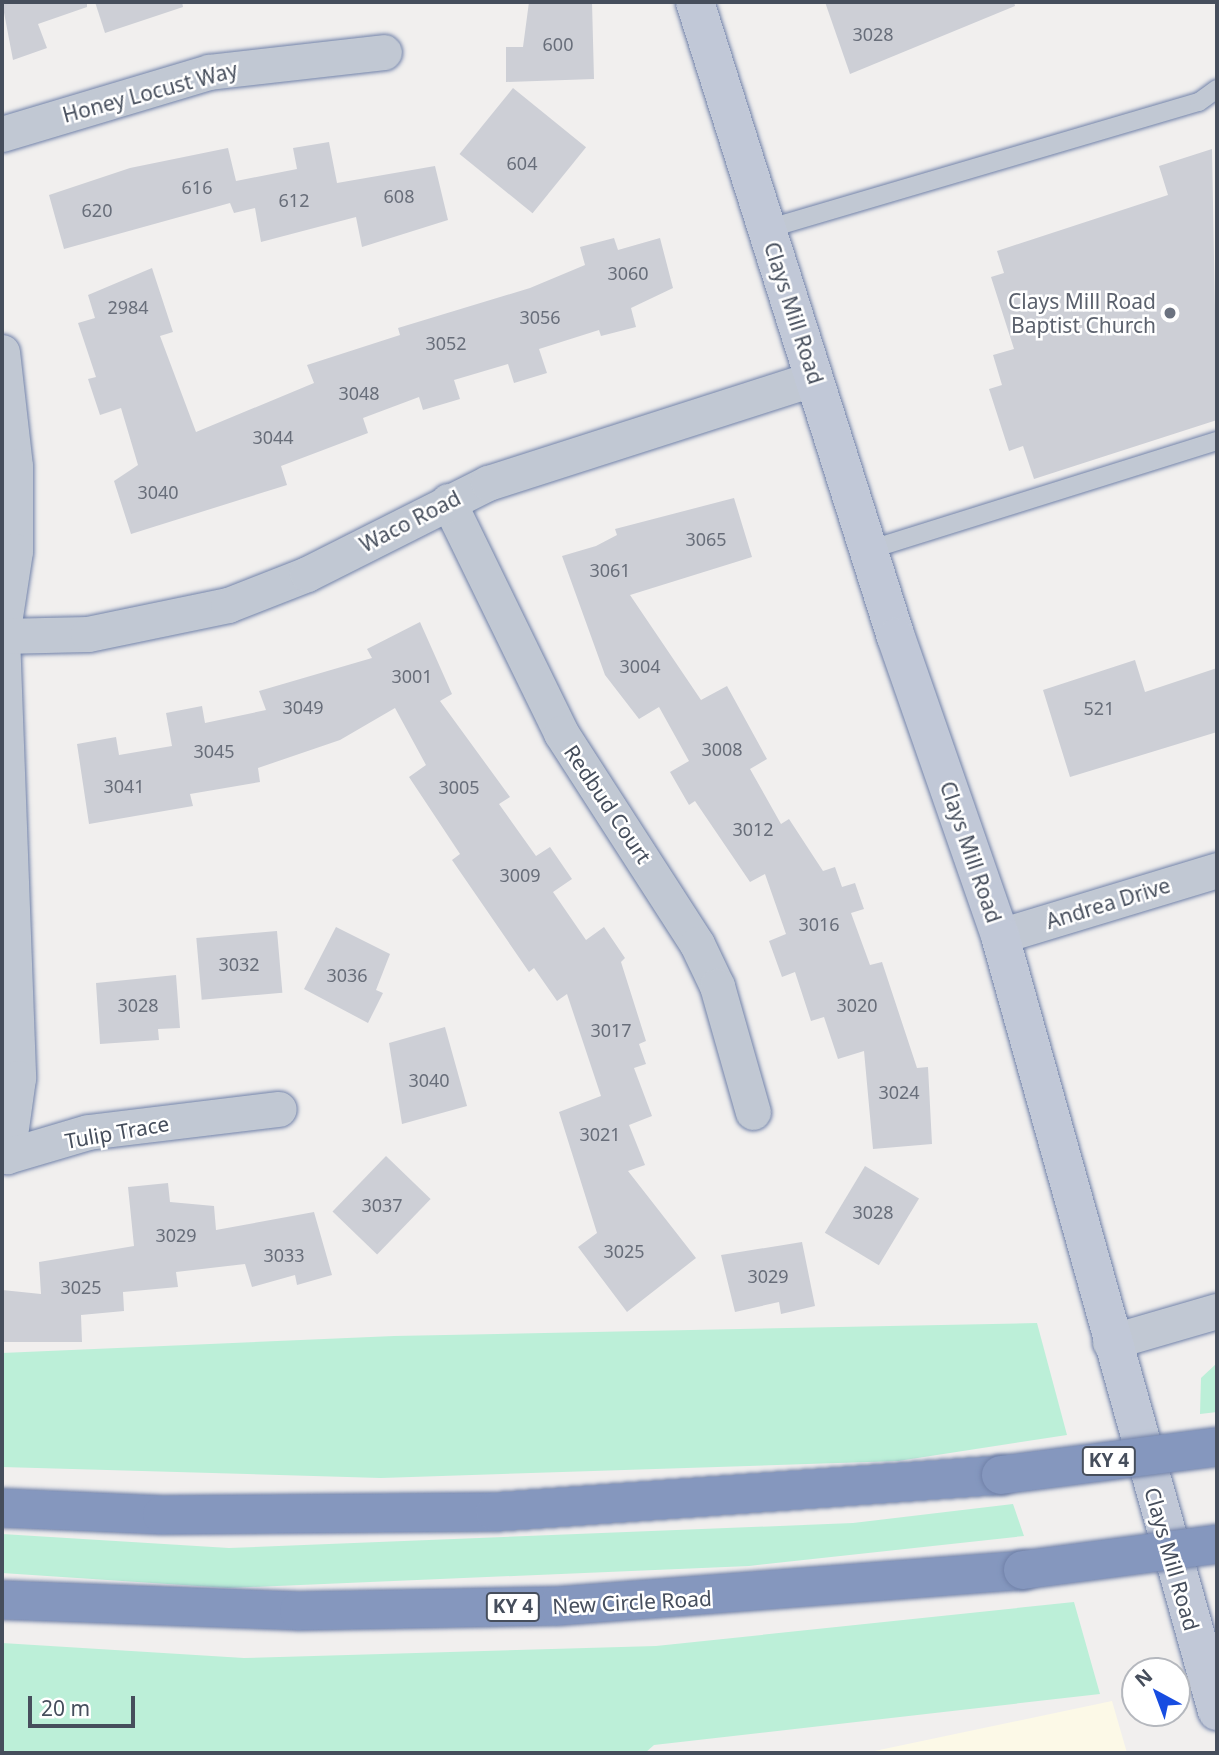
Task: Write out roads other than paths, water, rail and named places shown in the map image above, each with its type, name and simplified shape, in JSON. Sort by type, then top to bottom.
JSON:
[{"type":"highway","name":"KY 4","points":[[2,1508],[162,1515],[495,1513],[1001,1475],[1217,1447]]},
{"type":"highway","name":"New Circle Road","points":[[2,1600],[299,1611],[558,1606],[1023,1570],[1217,1544]]},
{"type":"main road","name":"Clays Mill Road","points":[[695,2],[869,550],[1000,936],[1110,1342],[1217,1711]]},
{"type":"street","name":"Honey Locust Way","points":[[2,134],[209,72],[384,52]]},
{"type":"street","name":"Tulip Trace","points":[[2,352],[15,466],[15,551],[2,636],[18,1078],[7,1156],[88,1132],[279,1109]]},
{"type":"street","name":"Waco Road","points":[[2,636],[88,634],[228,605],[307,574],[448,501],[597,445],[815,378]]},
{"type":"street","name":"Redbud Court","points":[[448,501],[561,733],[697,944],[717,986],[753,1112]]},
{"type":"street","name":"Andrea Drive","points":[[1000,936],[1217,870]]},
{"type":"street","points":[[1110,1342],[1217,1311]]},
{"type":"lane","points":[[767,229],[1199,102],[1217,89]]},
{"type":"lane","points":[[869,550],[1217,441]]},
{"type":"place","name":"Clays Mill Road Baptist Church","points":[[1170,313]]}]
